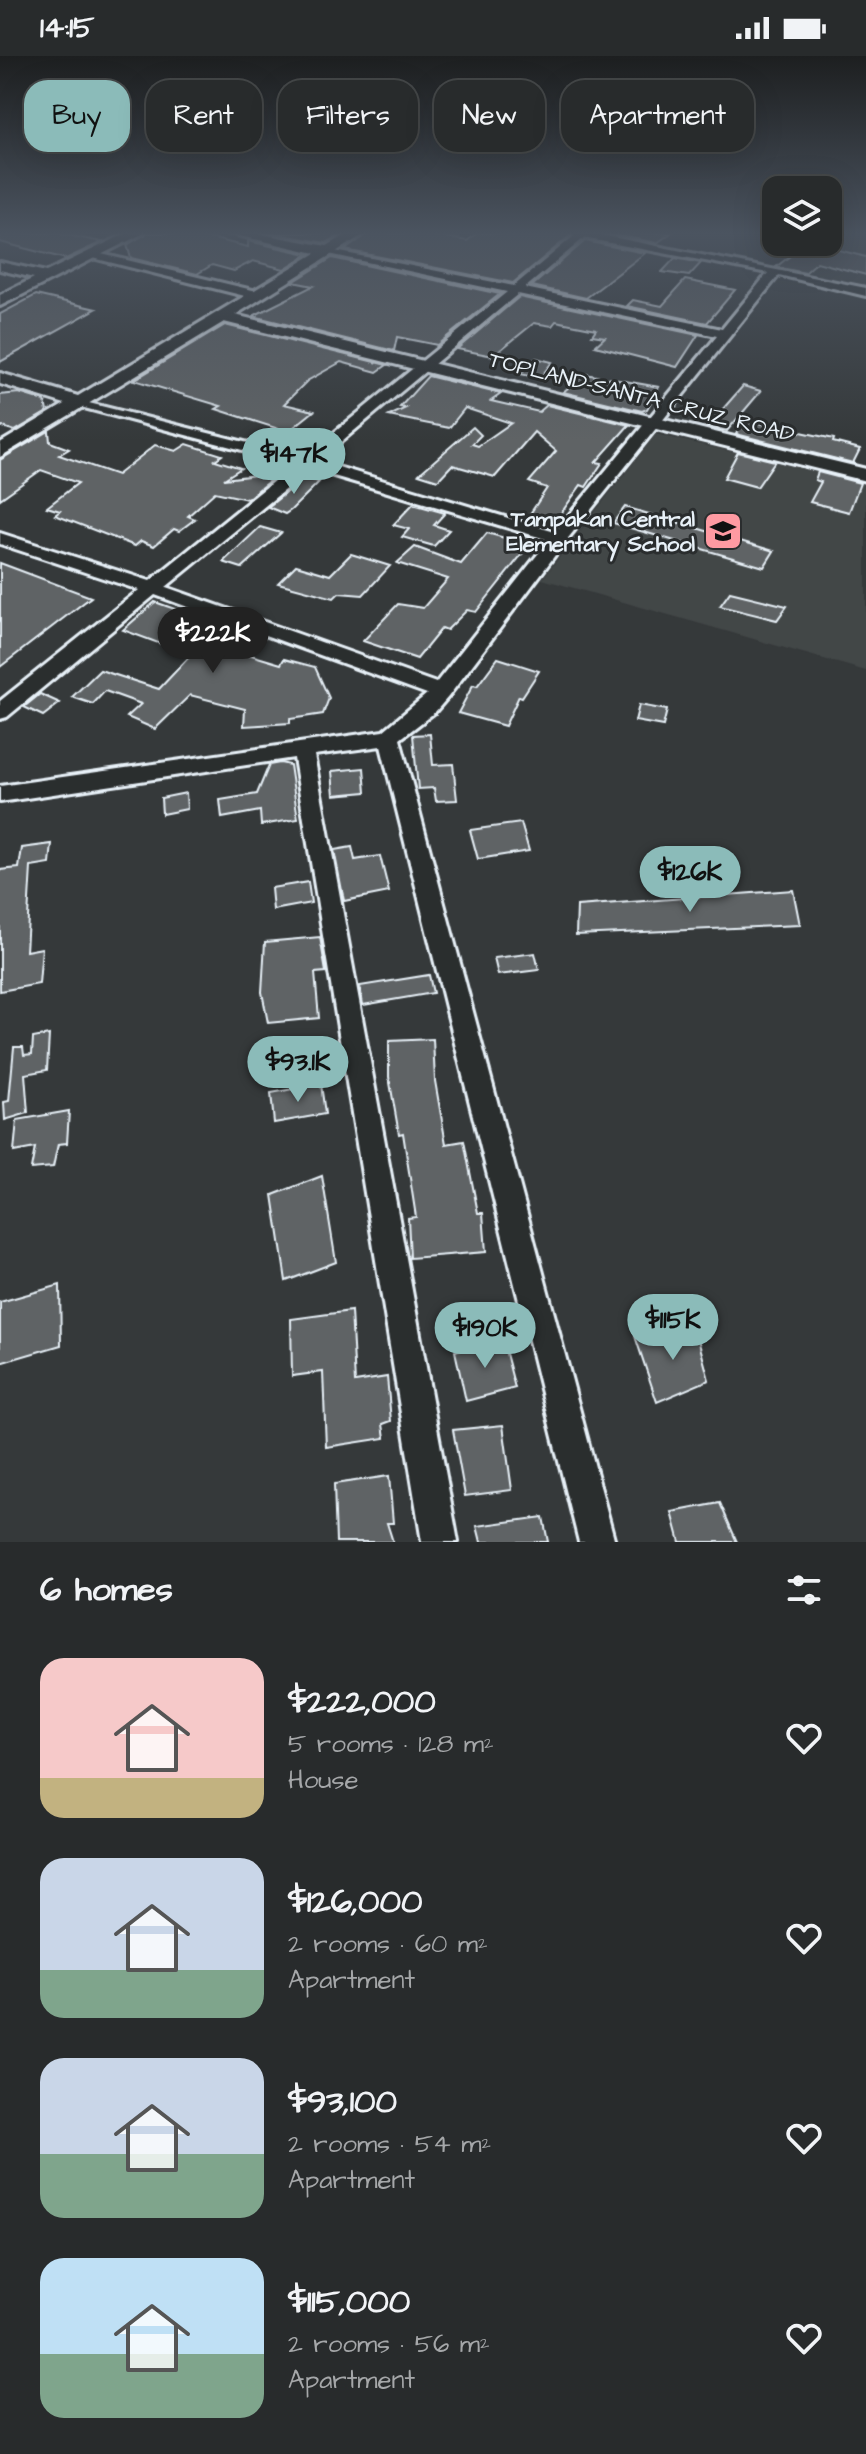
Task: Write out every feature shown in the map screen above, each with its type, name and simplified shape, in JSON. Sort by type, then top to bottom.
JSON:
[{"type":"main road","points":[[0,451],[244,302]]},
{"type":"main road","name":"TOPLAND-SANTA CRUZ ROAD","points":[[221,316],[866,475]]},
{"type":"main road","points":[[0,378],[78,402]]},
{"type":"street","points":[[0,712],[155,589],[304,462],[425,367],[501,302]]},
{"type":"street","points":[[575,302],[723,333]]},
{"type":"street","points":[[0,794],[389,737],[428,707],[441,692],[559,538],[749,302]]},
{"type":"street","points":[[78,402],[304,462],[559,538]]},
{"type":"street","points":[[0,538],[155,589],[441,692]]},
{"type":"street","points":[[389,737],[597,1542]]},
{"type":"street","points":[[303,750],[440,1542]]},
{"type":"shaded area","name":"Tampakan Central Elementary School","points":[[656,434],[866,483],[866,671],[542,579]]},
{"type":"building","points":[[22,302],[67,302],[96,309],[0,362],[0,314]]},
{"type":"building","points":[[280,302],[490,302],[437,345],[397,337],[394,351],[253,316]]},
{"type":"building","points":[[513,302],[544,302],[698,335],[677,367],[595,346],[605,337],[592,335],[596,329],[556,321],[552,326],[534,323],[493,356],[457,349]]},
{"type":"building","points":[[631,302],[644,302],[662,306],[665,302],[725,302],[707,323],[627,306]]},
{"type":"building","points":[[225,325],[387,365],[377,372],[341,362],[307,381],[284,404],[314,411],[288,432],[216,409],[221,406],[134,380]]},
{"type":"building","points":[[536,358],[552,362],[540,378],[520,374]]},
{"type":"building","points":[[585,374],[659,387],[647,409],[642,411],[563,392]]},
{"type":"building","points":[[428,376],[501,394],[491,401],[539,412],[547,405],[629,425],[596,462],[602,463],[586,487],[581,485],[552,526],[544,526],[526,520],[547,488],[529,482],[556,451],[534,432],[495,477],[452,465],[438,480],[419,474],[473,427],[481,435],[472,444],[478,446],[511,423],[465,408],[449,428],[389,416],[406,408],[400,407]]},
{"type":"building","points":[[743,386],[761,391],[727,431],[707,427]]},
{"type":"building","points":[[19,393],[45,401],[47,412],[15,431],[0,426],[0,395]]},
{"type":"building","points":[[745,420],[834,439],[833,442],[860,449],[853,463],[736,434]]},
{"type":"building","points":[[49,431],[50,442],[69,449],[59,455],[117,475],[155,445],[176,451],[187,444],[222,455],[215,460],[241,468],[224,479],[280,472],[247,499],[215,492],[188,516],[195,519],[179,531],[174,529],[154,546],[141,541],[135,546],[55,515],[60,511],[47,507],[78,483],[41,470],[0,499],[0,460]]},
{"type":"building","points":[[738,452],[775,461],[757,487],[724,478]]},
{"type":"building","points":[[818,472],[860,483],[849,512],[810,502],[821,482],[815,480]]},
{"type":"building","points":[[304,478],[319,482],[291,510],[285,514],[268,507]]},
{"type":"building","points":[[413,504],[445,513],[434,525],[449,530],[434,546],[402,537],[409,529],[393,525]]},
{"type":"building","points":[[625,507],[774,551],[764,567],[613,523]]},
{"type":"building","points":[[260,527],[281,533],[242,568],[223,562]]},
{"type":"building","points":[[487,533],[512,540],[517,534],[534,539],[476,612],[467,610],[447,630],[442,628],[417,659],[363,641],[398,604],[423,608],[448,579],[397,563],[415,547],[461,564]]},
{"type":"building","points":[[351,554],[390,566],[363,595],[339,593],[334,598],[278,583],[296,565],[330,575]]},
{"type":"building","points":[[0,563],[91,597],[0,667]]},
{"type":"building","points":[[730,592],[787,606],[777,620],[720,606]]},
{"type":"building","points":[[155,602],[237,631],[221,646],[281,664],[284,659],[315,667],[329,698],[323,714],[290,719],[290,723],[244,726],[245,709],[190,695],[155,729],[127,717],[141,704],[105,691],[93,704],[72,697],[100,670],[159,689],[191,655],[123,630]]},
{"type":"building","points":[[498,658],[539,671],[522,697],[519,696],[505,726],[458,713],[473,685],[477,686]]},
{"type":"building","points":[[40,694],[60,703],[43,716],[24,707]]},
{"type":"building","points":[[639,705],[667,710],[663,726],[635,721]]},
{"type":"building","points":[[430,734],[433,765],[453,764],[457,800],[436,801],[434,788],[418,789],[413,735]]},
{"type":"building","points":[[269,765],[290,765],[298,819],[261,825],[260,811],[222,818],[220,800],[257,794]]},
{"type":"building","points":[[364,768],[366,792],[334,795],[332,771]]},
{"type":"building","points":[[186,793],[187,809],[162,814],[161,798]]},
{"type":"building","points":[[521,823],[529,851],[478,859],[470,830]]},
{"type":"building","points":[[52,844],[50,864],[31,867],[26,951],[42,948],[39,984],[0,991],[0,870],[19,868],[22,848]]},
{"type":"building","points":[[352,847],[355,860],[380,856],[389,892],[344,901],[334,850]]},
{"type":"building","points":[[308,882],[311,903],[273,910],[271,888]]},
{"type":"building","points":[[793,890],[800,925],[576,935],[577,906]]},
{"type":"building","points":[[320,937],[326,972],[315,973],[319,1018],[268,1023],[262,992],[265,942]]},
{"type":"building","points":[[535,953],[539,970],[498,975],[494,958]]},
{"type":"building","points":[[429,975],[433,993],[363,1005],[360,986]]},
{"type":"building","points":[[49,1035],[47,1070],[25,1074],[28,1113],[5,1120],[4,1102],[9,1101],[14,1047],[23,1047],[24,1055],[32,1054],[33,1038]]},
{"type":"building","points":[[433,1039],[435,1081],[446,1144],[464,1141],[478,1213],[483,1213],[486,1252],[410,1258],[408,1218],[416,1217],[403,1133],[399,1134],[389,1077],[389,1041]]},
{"type":"building","points":[[321,1084],[325,1114],[274,1123],[271,1093]]},
{"type":"building","points":[[69,1111],[67,1143],[58,1144],[53,1167],[31,1169],[35,1148],[14,1152],[17,1120]]},
{"type":"building","points":[[322,1176],[336,1262],[286,1281],[273,1195]]},
{"type":"building","points":[[60,1285],[61,1345],[0,1363],[0,1302]]},
{"type":"building","points":[[351,1311],[355,1382],[387,1377],[391,1421],[383,1424],[385,1438],[326,1447],[323,1372],[292,1376],[291,1319]]},
{"type":"building","points":[[695,1328],[709,1380],[657,1402],[635,1336]]},
{"type":"building","points":[[502,1338],[515,1388],[466,1401],[455,1351]]},
{"type":"building","points":[[503,1425],[512,1490],[465,1496],[453,1430]]},
{"type":"building","points":[[389,1476],[393,1523],[387,1523],[393,1542],[336,1542],[334,1484]]},
{"type":"building","points":[[720,1503],[737,1542],[680,1542],[672,1512]]},
{"type":"building","points":[[543,1517],[548,1542],[481,1542],[477,1526]]},
{"type":"place","name":"Tampakan Central Elementary School","points":[[723,531]]}]
